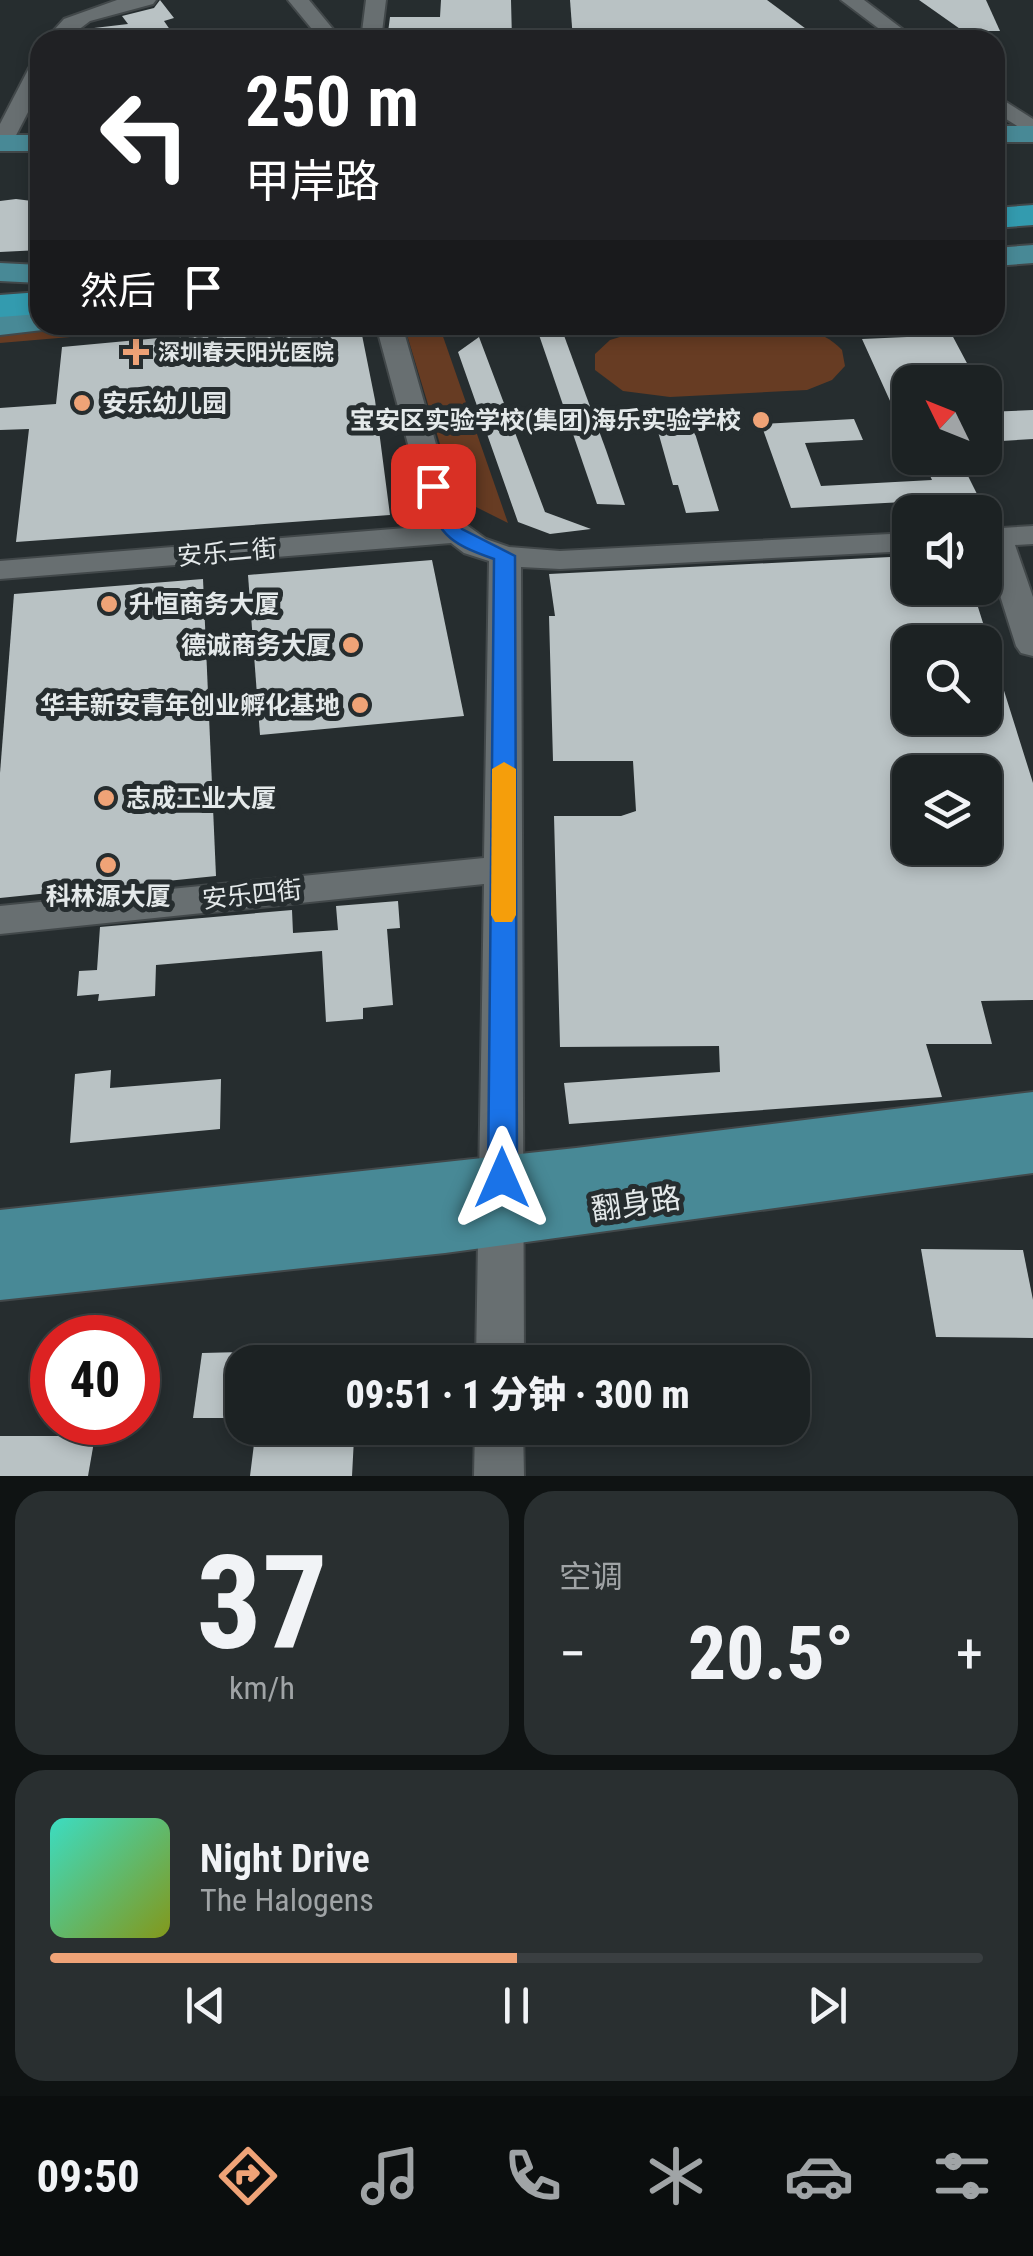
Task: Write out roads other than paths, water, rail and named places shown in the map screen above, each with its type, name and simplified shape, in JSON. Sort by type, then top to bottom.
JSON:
[{"type":"highway","points":[[1005,217],[1033,215]]},
{"type":"highway","points":[[1005,239],[1033,237]]},
{"type":"highway","points":[[0,286],[30,284]]},
{"type":"highway","points":[[0,306],[30,304]]},
{"type":"main road","points":[[1005,133],[1033,132]]},
{"type":"main road","points":[[1,139],[30,136]]},
{"type":"main road","points":[[1,139],[30,141]]},
{"type":"main road","points":[[1005,143],[1033,143]]},
{"type":"main road","points":[[1005,256],[1033,254]]},
{"type":"main road","points":[[0,272],[30,274]]},
{"type":"main road","points":[[0,325],[30,323]]},
{"type":"main road","name":"翻身路","points":[[0,1276],[502,1200],[1033,1112]]},
{"type":"main road","name":"翻身路","points":[[0,1233],[502,1200],[1033,1152]]},
{"type":"street","points":[[60,30],[88,15],[146,0]]},
{"type":"street","points":[[298,0],[324,30]]},
{"type":"street","points":[[372,30],[376,0]]},
{"type":"street","points":[[850,0],[893,30]]},
{"type":"street","points":[[0,92],[30,83]]},
{"type":"street","points":[[1,139],[30,92]]},
{"type":"street","points":[[1005,100],[1033,132]]},
{"type":"street","points":[[392,335],[444,522],[474,546],[504,556],[560,560],[892,543]]},
{"type":"street","name":"安乐二街","points":[[0,570],[454,533]]},
{"type":"street","points":[[1002,537],[1033,536]]},
{"type":"street","points":[[500,1345],[504,556]]},
{"type":"street","points":[[1002,566],[1033,646]]},
{"type":"street","name":"安乐四街","points":[[0,920],[504,869]]},
{"type":"street","points":[[499,1445],[499,1476]]},
{"type":"place","name":"深圳春天阳光医院","points":[[136,352]]},
{"type":"place","name":"安乐幼儿园","points":[[82,403]]},
{"type":"place","name":"宝安区实验学校(集团)海乐实验学校","points":[[761,420]]},
{"type":"place","name":"升恒商务大厦","points":[[109,604]]},
{"type":"place","name":"德诚商务大厦","points":[[351,645]]},
{"type":"place","name":"华丰新安青年创业孵化基地","points":[[360,705]]},
{"type":"place","name":"志成工业大厦","points":[[106,798]]},
{"type":"place","name":"科林源大厦","points":[[108,865]]}]
